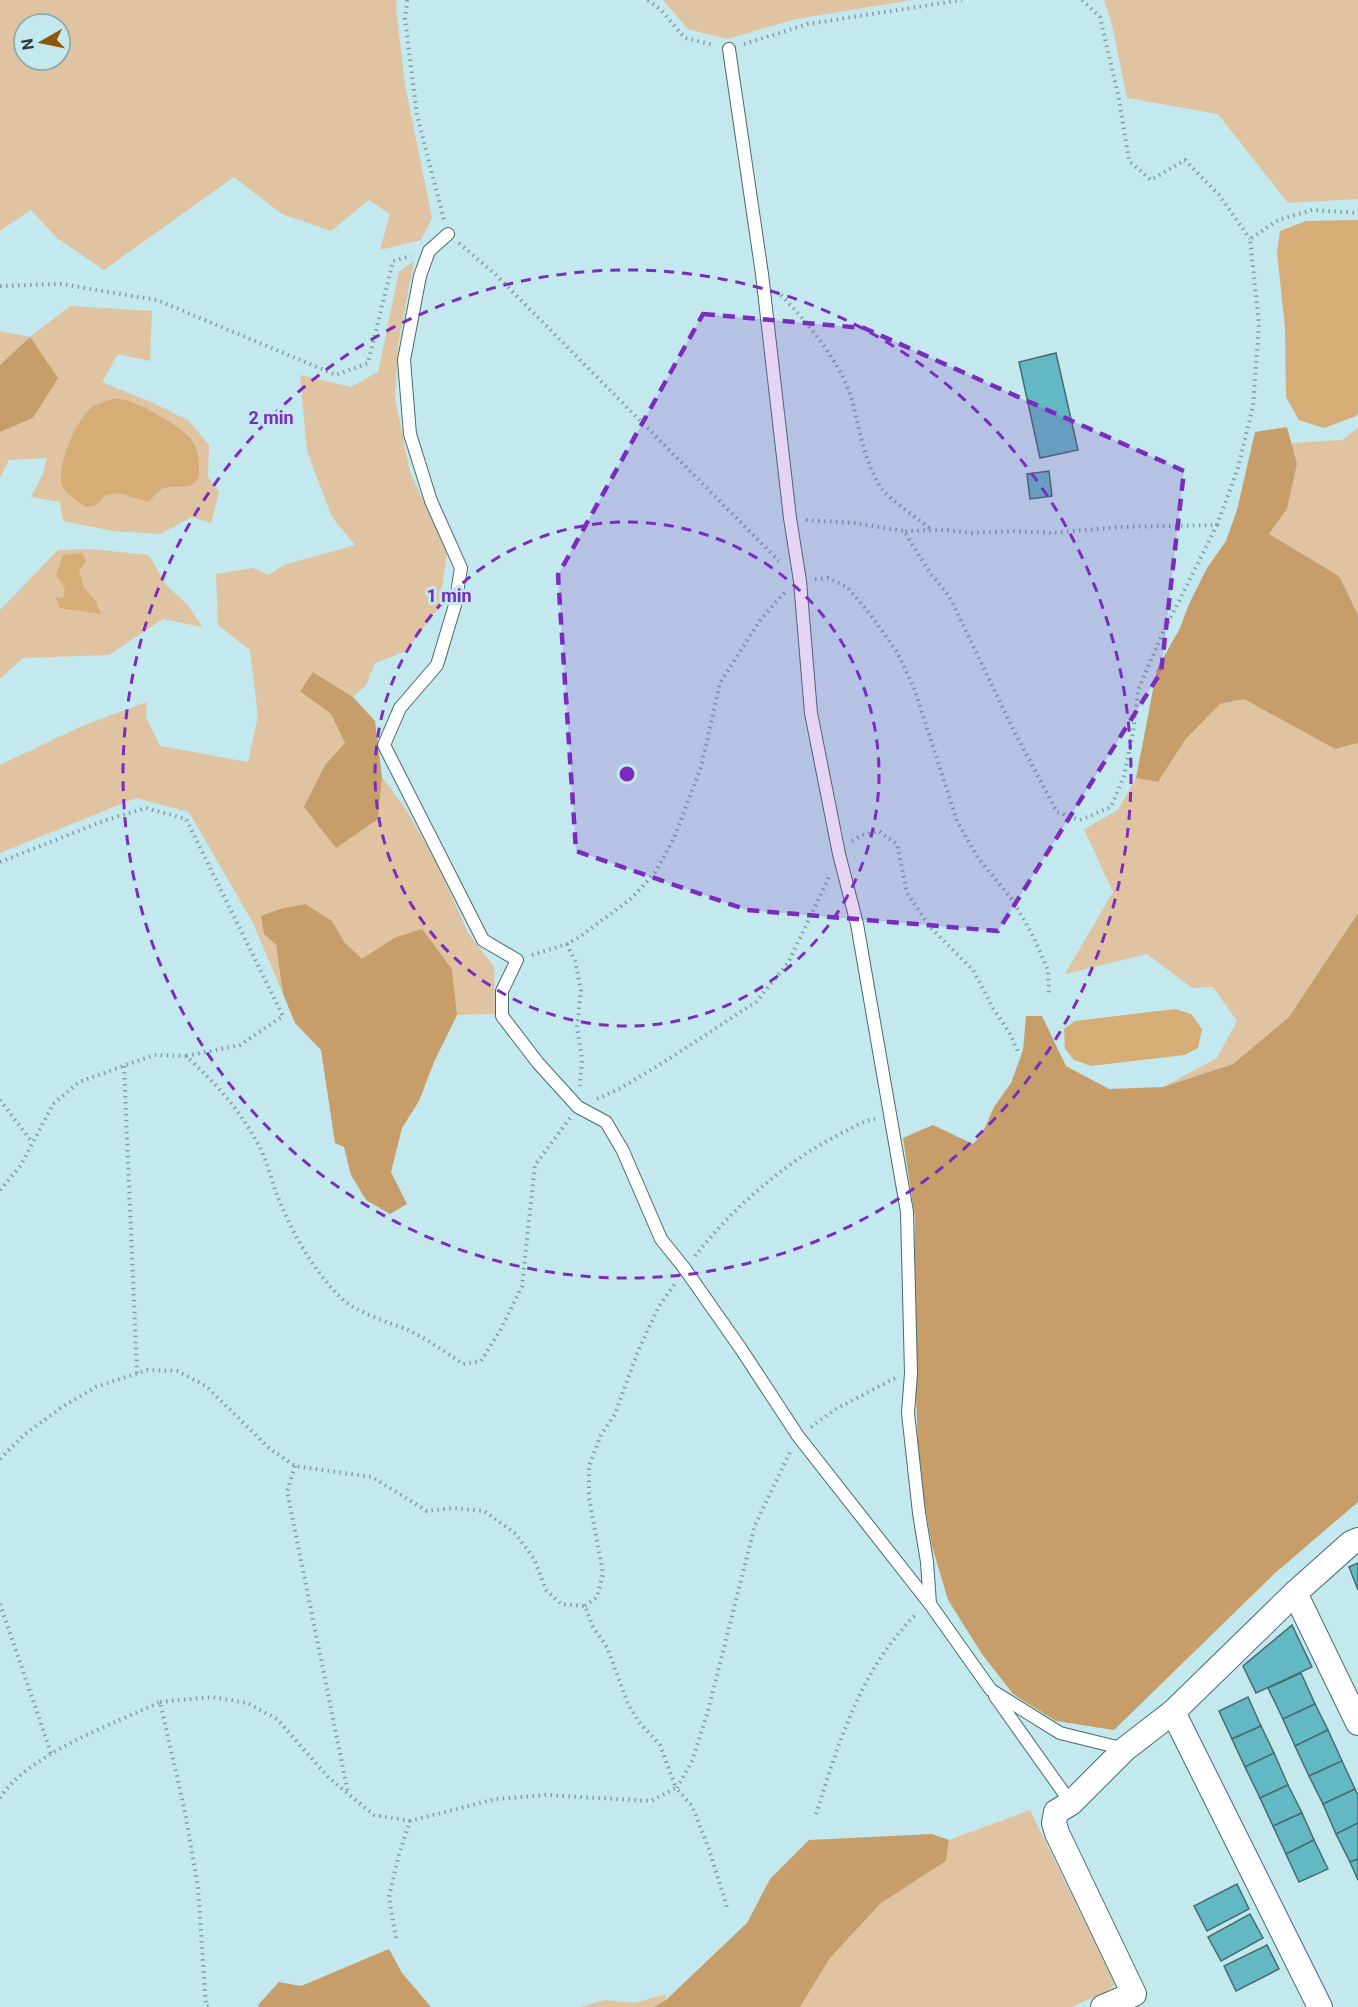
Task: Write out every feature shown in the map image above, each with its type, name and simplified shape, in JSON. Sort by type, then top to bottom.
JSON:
[{"type":"street","points":[[1103,2007],[1137,2000],[1057,1833],[1054,1823],[1056,1812],[1071,1803],[1125,1749],[1173,1712],[1296,1593],[1358,1540]]},
{"type":"street","points":[[1296,1593],[1358,1723]]},
{"type":"street","points":[[1173,1712],[1320,2007]]},
{"type":"lane","points":[[729,49],[762,274],[790,519],[800,581],[811,713],[839,854],[857,924],[907,1212],[910,1373],[908,1413],[927,1562],[930,1604]]},
{"type":"lane","points":[[448,234],[429,251],[420,276],[404,360],[410,435],[431,501],[461,568],[455,604],[437,665],[400,708],[384,745],[483,940],[517,960],[502,990],[502,1016],[538,1063],[578,1107],[606,1122],[623,1151],[661,1239],[685,1269],[798,1436],[930,1604],[1071,1803]]},
{"type":"lane","points":[[991,1690],[1060,1732],[1125,1749]]},
{"type":"path","points":[[407,0],[405,19],[417,116],[448,234],[495,274],[800,581]]},
{"type":"path","points":[[648,0],[661,10],[685,38],[729,49],[807,24],[962,0]]},
{"type":"path","points":[[904,531],[930,573],[949,596],[1015,733],[1057,812],[1080,820],[1111,807],[1124,776],[1133,733],[1138,690],[1162,635],[1217,525],[1238,468],[1253,406],[1259,325],[1250,240],[1219,195],[1185,160],[1151,180],[1129,161],[1119,99],[1100,17],[1082,0]]},
{"type":"path","points":[[1250,240],[1278,220],[1312,210],[1358,213]]},
{"type":"path","points":[[0,286],[61,284],[157,300],[336,375],[368,363],[393,261],[429,251]]},
{"type":"path","points":[[762,274],[804,319],[829,354],[850,396],[862,446],[883,490],[933,530]]},
{"type":"path","points":[[790,519],[854,523],[904,531],[933,530],[972,533],[1013,531],[1052,533],[1120,527],[1217,525]]},
{"type":"path","points":[[517,960],[567,944],[578,938],[633,898],[656,871],[674,838],[701,767],[720,683],[761,619],[783,593],[800,581],[828,578],[847,587],[897,652],[914,688],[957,821],[978,858],[1011,898],[1031,932],[1048,970],[1049,995]]},
{"type":"path","points":[[0,862],[106,820],[146,808],[186,819],[283,1016],[240,1045],[186,1056],[154,1055],[79,1082],[53,1104],[21,1165],[0,1190]]},
{"type":"path","points":[[186,1056],[221,1089],[241,1114],[260,1147],[278,1197],[296,1233],[316,1268],[340,1298],[376,1318],[410,1331],[463,1364],[481,1361],[501,1329],[522,1286],[535,1165],[578,1107],[628,1083],[756,1002],[788,963],[839,854],[849,842],[862,835],[879,831],[897,844],[907,893],[930,927],[973,970],[1009,1032],[1018,1054]]},
{"type":"path","points":[[567,944],[575,961],[580,991],[577,1027],[582,1059],[578,1107]]},
{"type":"path","points":[[124,1066],[136,1373]]},
{"type":"path","points":[[0,1100],[32,1142]]},
{"type":"path","points":[[0,1459],[24,1435],[62,1407],[96,1387],[147,1370],[177,1371],[206,1386],[270,1449],[295,1466],[372,1477],[427,1511],[453,1508],[484,1511],[516,1534],[534,1559],[546,1590],[561,1604],[585,1605],[597,1596],[603,1574],[589,1498],[589,1466],[601,1435],[615,1414],[638,1351],[659,1306],[708,1239],[747,1200],[799,1156],[868,1120],[891,1116]]},
{"type":"path","points":[[0,1798],[7,1787],[51,1754],[160,1702],[212,1697],[247,1703],[277,1719],[329,1778],[374,1815],[410,1821],[496,1800],[546,1795],[651,1801],[676,1788],[692,1761],[708,1711],[755,1525],[798,1436],[836,1409],[889,1380],[910,1373]]},
{"type":"path","points":[[295,1466],[287,1491],[348,1793]]},
{"type":"path","points":[[0,1604],[51,1754]]},
{"type":"path","points":[[816,1814],[833,1759],[853,1710],[880,1658],[912,1618],[930,1604]]},
{"type":"path","points":[[585,1605],[593,1627],[607,1647],[628,1704],[639,1722],[660,1745],[676,1788],[692,1806],[709,1849],[728,1911]]},
{"type":"path","points":[[160,1702],[198,1887],[206,2006],[212,2007]]},
{"type":"path","points":[[396,1938],[390,1897],[399,1854],[410,1821]]},
{"type":"highlighted area","points":[[703,314],[864,328],[1184,471],[1161,672],[998,931],[747,910],[576,851],[558,575]]},
{"type":"shaded area","points":[[0,0],[397,0],[405,85],[432,218],[421,240],[380,250],[390,214],[369,200],[331,231],[282,214],[234,177],[104,270],[57,238],[31,210],[0,231]]},
{"type":"shaded area","points":[[663,0],[912,0],[796,19],[727,39],[688,29]]},
{"type":"shaded area","points":[[1104,0],[1358,0],[1358,199],[1288,203],[1218,114],[1127,98],[1112,25]]},
{"type":"shaded area","points":[[1358,220],[1358,413],[1356,416],[1324,428],[1299,420],[1286,397],[1285,328],[1277,252],[1280,231],[1306,221]]},
{"type":"shaded area","points":[[414,261],[398,345],[395,398],[410,472],[447,553],[439,608],[406,651],[375,663],[366,685],[353,697],[314,672],[300,690],[331,714],[346,743],[325,765],[378,819],[382,777],[405,808],[437,863],[468,933],[494,967],[495,1014],[457,1015],[452,969],[394,938],[362,960],[345,943],[332,921],[264,934],[276,945],[283,994],[253,923],[189,812],[136,798],[0,853],[0,765],[82,726],[147,702],[146,717],[160,746],[248,762],[258,716],[250,650],[218,625],[216,574],[253,568],[269,575],[284,565],[355,545],[332,517],[307,451],[300,375],[351,387],[378,372],[399,272]]},
{"type":"shaded area","points":[[70,306],[152,311],[150,361],[118,354],[102,382],[189,421],[209,445],[208,477],[219,492],[211,523],[192,517],[160,534],[113,531],[63,521],[60,502],[31,497],[43,474],[47,458],[9,460],[0,478],[0,432],[33,418],[30,337]]},
{"type":"shaded area","points":[[0,331],[30,337],[0,365]]},
{"type":"shaded area","points":[[30,337],[58,378],[33,418],[0,432],[0,365]]},
{"type":"shaded area","points":[[112,399],[126,400],[142,406],[173,424],[189,437],[197,451],[199,478],[190,486],[164,488],[149,502],[119,493],[105,495],[97,505],[86,507],[69,494],[62,485],[61,477],[69,444],[85,414],[96,405]]},
{"type":"shaded area","points":[[1287,427],[1297,464],[1287,509],[1269,534],[1339,576],[1358,615],[1358,743],[1335,749],[1244,699],[1220,704],[1185,740],[1158,782],[1136,778],[1157,669],[1180,628],[1207,568],[1226,541],[1237,510],[1255,432]]},
{"type":"shaded area","points":[[1358,428],[1358,615],[1339,576],[1269,534],[1287,509],[1297,464],[1291,443],[1342,440]]},
{"type":"shaded area","points":[[89,549],[149,555],[166,585],[188,605],[202,627],[163,619],[109,655],[23,658],[0,679],[0,610],[58,550]]},
{"type":"shaded area","points":[[82,553],[86,561],[79,570],[84,588],[95,600],[101,614],[60,608],[55,597],[63,598],[65,588],[56,575],[63,555]]},
{"type":"shaded area","points":[[313,672],[353,697],[375,721],[382,777],[378,819],[336,848],[304,807],[325,765],[345,743],[331,714],[300,691]]},
{"type":"shaded area","points":[[1244,699],[1335,749],[1358,743],[1358,913],[1289,1017],[1233,1064],[1163,1087],[1217,1058],[1237,1021],[1213,987],[1192,988],[1147,954],[1065,974],[1113,892],[1084,829],[1118,810],[1136,778],[1158,782],[1185,740],[1220,704]]},
{"type":"shaded area","points":[[305,904],[332,921],[345,943],[362,959],[394,938],[422,929],[452,969],[457,1015],[434,1062],[419,1101],[402,1128],[391,1172],[407,1204],[390,1214],[366,1200],[351,1175],[344,1147],[335,1143],[321,1050],[295,1023],[283,994],[276,945],[264,934],[261,916]]},
{"type":"shaded area","points":[[1358,913],[1358,1502],[1274,1574],[1114,1730],[1056,1721],[1013,1694],[982,1654],[948,1600],[932,1546],[919,1472],[914,1343],[915,1218],[903,1138],[933,1125],[973,1144],[982,1134],[994,1107],[1011,1083],[1023,1050],[1026,1016],[1042,1016],[1066,1066],[1109,1089],[1163,1087],[1233,1064],[1289,1017]]},
{"type":"shaded area","points":[[1175,1009],[1191,1014],[1202,1029],[1198,1048],[1184,1055],[1091,1066],[1074,1060],[1065,1049],[1064,1029],[1075,1021]]},
{"type":"shaded area","points":[[1030,1810],[1115,1984],[1108,1991],[1071,2007],[800,2007],[830,1958],[881,1903],[946,1861],[949,1840]]},
{"type":"shaded area","points":[[932,1834],[949,1840],[946,1861],[881,1903],[830,1958],[800,2007],[654,2007],[666,2000],[747,1923],[770,1879],[809,1840]]},
{"type":"shaded area","points":[[389,1949],[402,1973],[431,2007],[259,2007],[258,2005],[279,1982],[301,1986]]},
{"type":"shaded area","points":[[666,1994],[665,2001],[654,2007],[581,2007],[605,2000],[635,2003]]},
{"type":"building","points":[[1056,353],[1078,450],[1040,458],[1019,362]]},
{"type":"building","points":[[1049,471],[1052,496],[1030,499],[1027,474]]},
{"type":"building","points":[[1358,1563],[1358,1590],[1349,1567]]},
{"type":"building","points":[[1292,1625],[1312,1667],[1256,1693],[1243,1666]]},
{"type":"building","points":[[1301,1673],[1315,1704],[1283,1719],[1268,1688]]},
{"type":"building","points":[[1248,1697],[1261,1726],[1232,1739],[1219,1711]]},
{"type":"building","points":[[1315,1704],[1328,1730],[1295,1746],[1283,1719]]},
{"type":"building","points":[[1261,1726],[1274,1753],[1245,1767],[1232,1739]]},
{"type":"building","points":[[1328,1730],[1342,1761],[1309,1776],[1295,1746]]},
{"type":"building","points":[[1274,1753],[1288,1785],[1260,1798],[1245,1767]]},
{"type":"building","points":[[1342,1761],[1355,1789],[1323,1804],[1309,1776]]},
{"type":"building","points":[[1288,1785],[1302,1813],[1273,1826],[1260,1798]]},
{"type":"building","points":[[1355,1789],[1358,1795],[1358,1823],[1336,1834],[1323,1804]]},
{"type":"building","points":[[1302,1813],[1314,1840],[1286,1854],[1273,1826]]},
{"type":"building","points":[[1358,1823],[1358,1859],[1350,1862],[1336,1834]]},
{"type":"building","points":[[1314,1840],[1328,1869],[1299,1882],[1286,1854]]},
{"type":"building","points":[[1358,1859],[1358,1880],[1350,1862]]},
{"type":"building","points":[[1237,1884],[1249,1909],[1207,1931],[1194,1906]]},
{"type":"building","points":[[1250,1914],[1263,1938],[1221,1961],[1208,1937]]},
{"type":"building","points":[[1267,1945],[1279,1969],[1236,1991],[1224,1966]]}]
